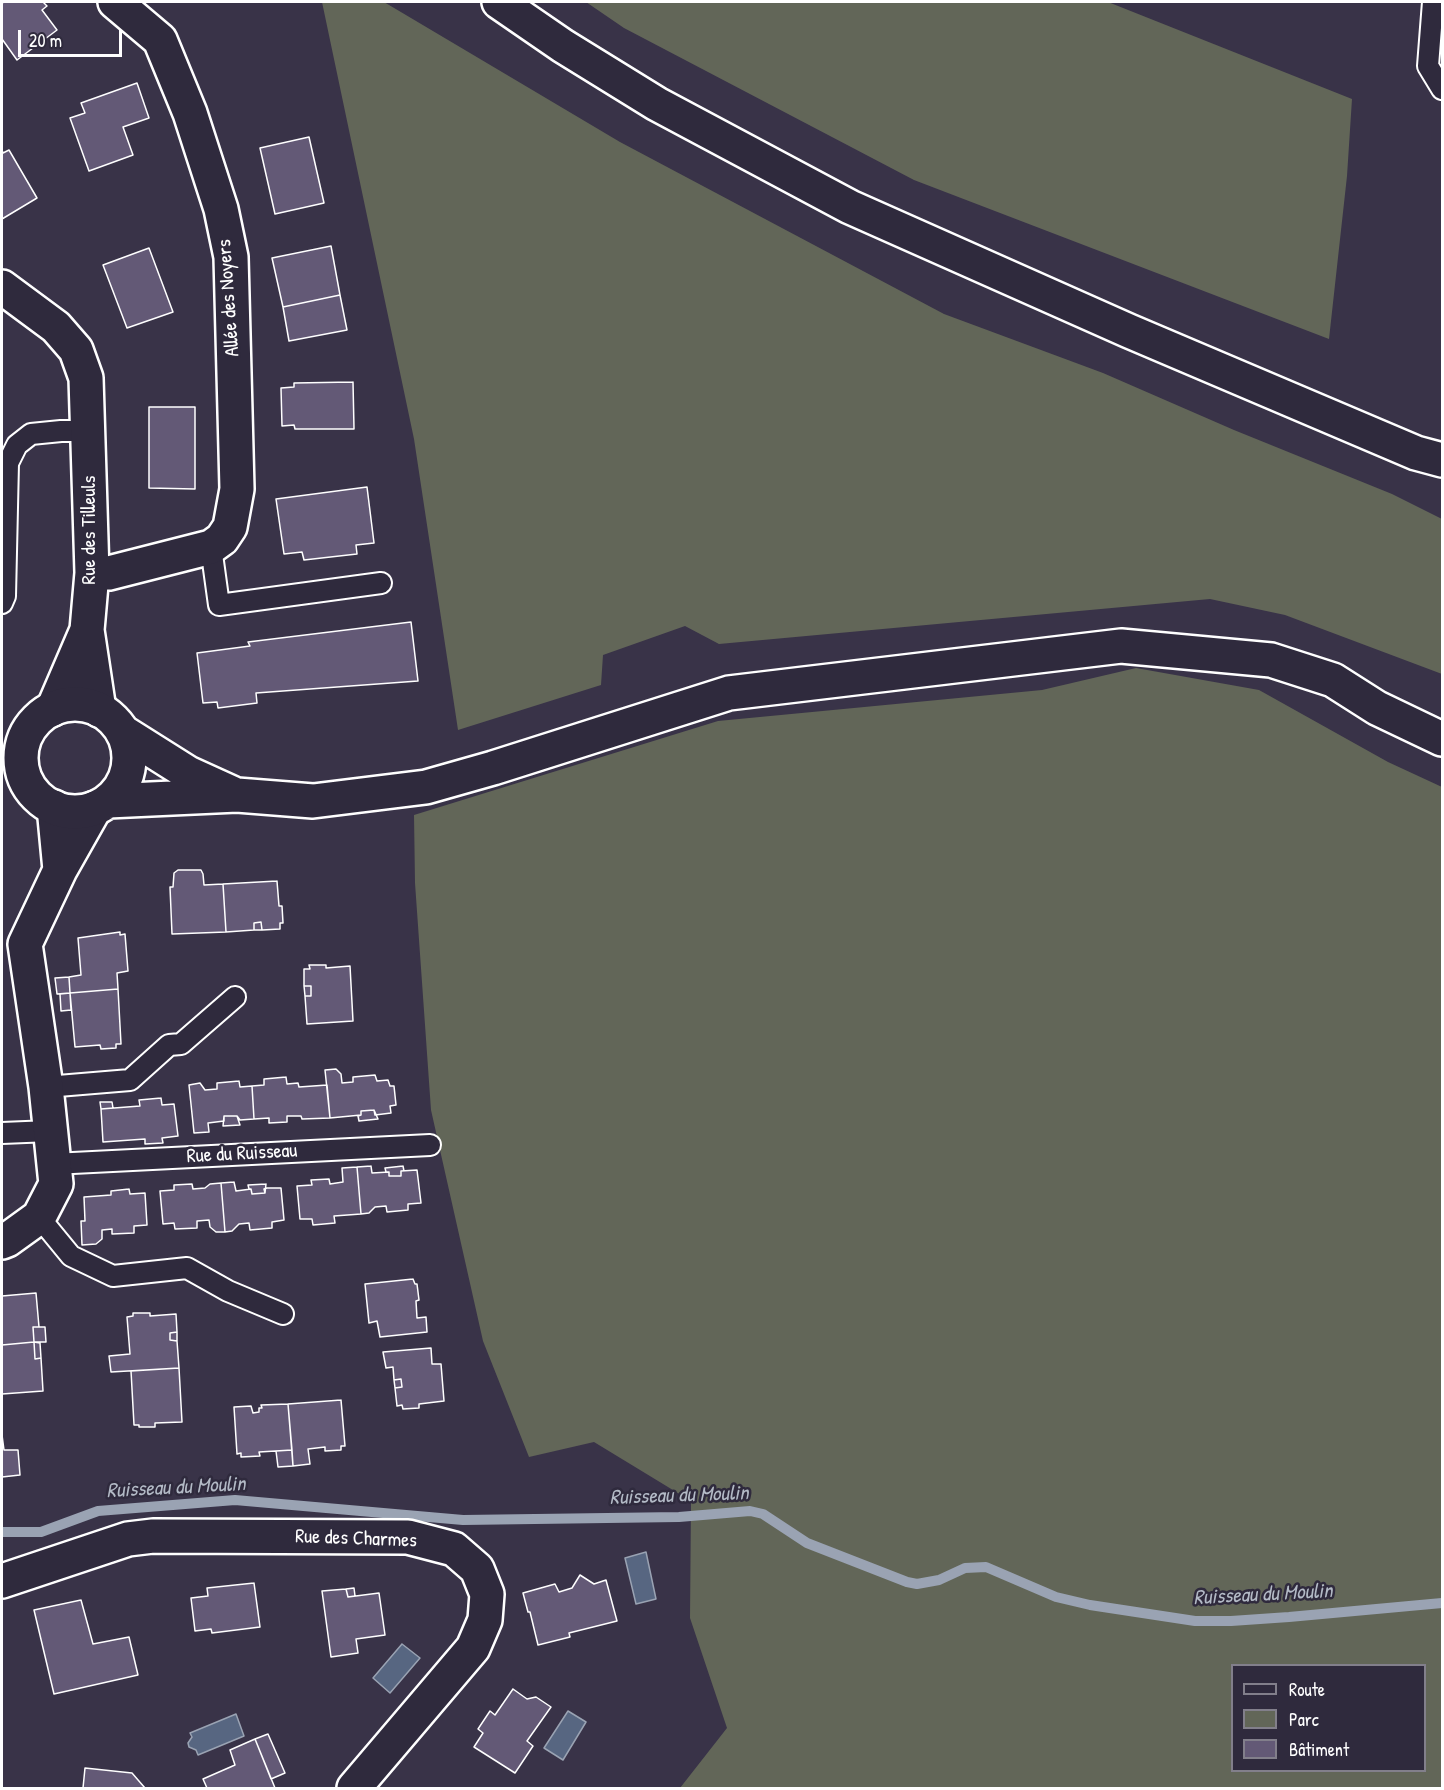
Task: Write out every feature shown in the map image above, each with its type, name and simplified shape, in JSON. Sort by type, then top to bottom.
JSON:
[{"type":"street","name":"Allée des Noyers","points":[[115,2],[160,40],[190,113],[221,209],[231,257],[237,489],[230,527],[222,539],[211,547]]},
{"type":"street","points":[[499,2],[563,46],[657,104],[850,207],[1129,331],[1434,461]]},
{"type":"street","name":"Rue des Tilleuls","points":[[2,286],[56,327],[76,350],[86,378],[92,573],[87,630],[99,710]]},
{"type":"street","points":[[92,573],[109,573],[211,547]]},
{"type":"street","name":"Rue des Tilleuls","points":[[28,725],[87,630]]},
{"type":"street","points":[[29,794],[68,812],[82,811],[101,805],[237,795],[313,801],[426,787],[729,693],[1121,646],[1271,660],[1333,680],[1377,708],[1423,731],[1441,737]]},
{"type":"street","points":[[2,1242],[39,1217],[56,1184],[46,1087],[13,938],[60,870],[101,805],[118,790],[126,777],[129,762],[128,747],[123,732],[113,719],[99,710],[84,705],[68,705],[28,725],[23,744],[22,760],[29,794],[60,870]]},
{"type":"street","points":[[123,732],[188,773],[237,795]]},
{"type":"street","name":"Rue des Charmes","points":[[2,1581],[128,1539],[153,1536],[408,1537],[454,1549],[477,1569],[487,1594],[485,1620],[473,1648],[354,1788]]},
{"type":"lane","points":[[1433,2],[1428,66],[1443,89]]},
{"type":"lane","points":[[2,603],[5,596],[8,463],[12,454],[17,446],[31,434],[89,431]]},
{"type":"lane","points":[[211,547],[219,605],[381,583]]},
{"type":"lane","points":[[46,1087],[130,1080],[169,1045],[181,1044],[234,997]]},
{"type":"lane","points":[[2,1133],[50,1131]]},
{"type":"lane","name":"Rue du Ruisseau","points":[[54,1164],[430,1145]]},
{"type":"lane","points":[[39,1217],[70,1256],[113,1276],[187,1268],[228,1291],[283,1314]]},
{"type":"green space","points":[[322,2],[384,2],[620,142],[944,314],[1103,373],[1234,430],[1392,494],[1442,519],[1442,674],[1285,615],[1210,599],[719,644],[685,626],[603,655],[601,685],[458,730],[414,439]]},
{"type":"green space","points":[[586,2],[1108,2],[1352,99],[1347,176],[1329,339],[914,180],[624,28]]},
{"type":"green space","points":[[1136,668],[1259,690],[1388,762],[1442,787],[1442,1788],[680,1788],[727,1728],[690,1618],[691,1501],[594,1442],[529,1457],[483,1341],[431,1110],[415,883],[414,815],[718,721],[1042,690]]},
{"type":"water","points":[[646,1552],[656,1599],[636,1604],[625,1558]]},
{"type":"water","points":[[402,1644],[420,1658],[390,1693],[373,1678]]},
{"type":"water","points":[[568,1711],[586,1722],[563,1760],[544,1748]]},
{"type":"water","points":[[236,1714],[244,1736],[198,1755],[196,1750],[189,1747],[188,1743],[192,1737],[190,1733]]},
{"type":"building","points":[[43,2],[47,6],[42,10],[57,30],[17,60],[2,39],[2,3]]},
{"type":"building","points":[[137,83],[149,118],[123,127],[133,155],[89,171],[70,118],[85,113],[81,103]]},
{"type":"building","points":[[309,137],[324,203],[275,214],[260,148]]},
{"type":"building","points":[[2,150],[3,153],[9,150],[37,198],[2,219]]},
{"type":"building","points":[[331,246],[340,295],[283,307],[272,258]]},
{"type":"building","points":[[149,248],[173,312],[127,328],[103,265]]},
{"type":"building","points":[[340,295],[347,330],[289,341],[283,307]]},
{"type":"building","points":[[353,382],[354,429],[295,429],[294,425],[282,426],[281,388],[294,387],[294,383]]},
{"type":"building","points":[[149,407],[195,407],[195,489],[149,488]]},
{"type":"building","points":[[367,487],[374,543],[356,545],[357,554],[304,560],[302,552],[284,554],[276,499]]},
{"type":"building","points":[[411,622],[418,681],[256,693],[257,703],[218,708],[217,702],[203,703],[197,653],[250,646],[248,642]]},
{"type":"building","points":[[178,870],[201,870],[204,885],[223,884],[226,932],[172,934],[170,887],[173,887],[174,873]]},
{"type":"building","points":[[277,881],[279,906],[282,906],[283,923],[280,923],[280,929],[262,930],[261,922],[254,923],[254,930],[226,932],[223,884]]},
{"type":"building","points":[[261,922],[262,930],[254,930],[254,923]]},
{"type":"building","points":[[120,932],[120,935],[125,934],[128,971],[117,973],[118,989],[70,993],[69,977],[81,975],[78,938]]},
{"type":"building","points":[[309,965],[326,965],[326,968],[350,966],[353,1021],[307,1024],[305,996],[311,996],[311,986],[304,986],[304,969],[310,969]]},
{"type":"building","points":[[69,977],[70,993],[57,994],[55,978]]},
{"type":"building","points":[[304,986],[311,986],[311,996],[305,996]]},
{"type":"building","points":[[118,989],[121,1044],[116,1044],[116,1048],[101,1049],[100,1045],[75,1047],[70,993]]},
{"type":"building","points":[[70,993],[71,1010],[61,1011],[60,994]]},
{"type":"building","points":[[336,1069],[341,1074],[342,1083],[353,1082],[353,1077],[375,1075],[377,1081],[388,1080],[390,1086],[394,1086],[396,1105],[390,1106],[391,1113],[375,1115],[374,1110],[361,1111],[361,1115],[330,1118],[325,1070]]},
{"type":"building","points":[[286,1077],[287,1084],[298,1083],[299,1087],[327,1085],[330,1118],[302,1119],[301,1116],[287,1116],[287,1122],[269,1123],[269,1118],[254,1119],[252,1086],[264,1085],[264,1079]]},
{"type":"building","points":[[239,1081],[240,1087],[252,1086],[254,1119],[240,1120],[237,1116],[224,1116],[224,1121],[208,1123],[209,1132],[194,1133],[189,1085],[200,1083],[205,1090],[217,1089],[217,1083]]},
{"type":"building","points":[[161,1098],[162,1105],[174,1104],[178,1136],[162,1138],[163,1143],[145,1144],[145,1139],[103,1142],[101,1109],[140,1106],[139,1100]]},
{"type":"building","points":[[100,1102],[112,1102],[113,1108],[101,1109]]},
{"type":"building","points":[[374,1110],[378,1119],[359,1121],[358,1116],[361,1115],[361,1111]]},
{"type":"building","points":[[224,1116],[237,1116],[240,1125],[223,1126]]},
{"type":"building","points":[[371,1166],[372,1173],[389,1172],[389,1176],[401,1176],[401,1171],[417,1170],[421,1203],[408,1204],[408,1210],[387,1212],[386,1206],[375,1207],[369,1213],[361,1214],[357,1167]]},
{"type":"building","points":[[403,1166],[404,1171],[401,1171],[401,1176],[389,1176],[385,1168]]},
{"type":"building","points":[[357,1167],[361,1214],[334,1216],[335,1223],[313,1225],[312,1219],[300,1219],[297,1186],[312,1185],[311,1180],[329,1179],[330,1184],[343,1182],[342,1168]]},
{"type":"building","points":[[234,1182],[236,1191],[251,1189],[252,1194],[265,1193],[264,1189],[267,1188],[281,1188],[284,1220],[272,1222],[272,1228],[250,1230],[249,1223],[239,1224],[232,1231],[225,1232],[221,1183]]},
{"type":"building","points":[[221,1183],[225,1232],[216,1232],[210,1227],[209,1220],[197,1221],[197,1228],[175,1229],[174,1223],[163,1224],[160,1191],[174,1190],[174,1185],[192,1184],[193,1189]]},
{"type":"building","points":[[266,1184],[265,1193],[252,1194],[248,1185]]},
{"type":"building","points":[[129,1189],[130,1194],[145,1193],[147,1225],[134,1226],[134,1233],[112,1234],[112,1229],[102,1230],[102,1239],[96,1244],[82,1245],[81,1221],[85,1221],[84,1197],[111,1195],[111,1191]]},
{"type":"building","points":[[413,1279],[417,1284],[419,1300],[416,1301],[417,1318],[426,1317],[427,1332],[380,1337],[377,1321],[369,1323],[365,1284]]},
{"type":"building","points":[[36,1293],[39,1327],[33,1327],[34,1342],[2,1345],[2,1296]]},
{"type":"building","points":[[133,1313],[150,1313],[150,1316],[176,1314],[177,1332],[170,1333],[170,1340],[177,1341],[179,1368],[111,1372],[109,1356],[130,1354],[127,1317],[133,1316]]},
{"type":"building","points":[[33,1327],[45,1327],[46,1342],[34,1342]]},
{"type":"building","points":[[177,1332],[177,1341],[170,1340],[170,1333]]},
{"type":"building","points":[[34,1342],[40,1343],[41,1358],[35,1359]]},
{"type":"building","points":[[34,1342],[35,1359],[41,1358],[43,1391],[2,1394],[2,1345]]},
{"type":"building","points":[[431,1348],[432,1364],[441,1364],[444,1401],[419,1404],[419,1408],[403,1409],[402,1405],[397,1406],[395,1388],[402,1387],[401,1379],[394,1380],[393,1367],[386,1368],[383,1352]]},
{"type":"building","points":[[179,1368],[182,1422],[155,1423],[155,1427],[134,1425],[131,1371]]},
{"type":"building","points":[[401,1379],[402,1387],[395,1388],[394,1380]]},
{"type":"building","points":[[341,1400],[345,1446],[341,1446],[341,1450],[325,1451],[325,1447],[308,1449],[310,1464],[293,1466],[288,1404]]},
{"type":"building","points":[[288,1404],[292,1450],[259,1452],[260,1456],[241,1457],[241,1453],[237,1454],[234,1407],[251,1406],[253,1413],[259,1412],[261,1405]]},
{"type":"building","points":[[2,1435],[4,1450],[18,1450],[20,1475],[2,1477]]},
{"type":"building","points":[[292,1450],[293,1466],[278,1467],[276,1451]]},
{"type":"building","points":[[580,1575],[594,1584],[606,1580],[617,1621],[569,1633],[570,1637],[538,1645],[523,1593],[555,1584],[559,1592],[572,1588]]},
{"type":"building","points":[[254,1583],[260,1627],[212,1633],[211,1629],[195,1631],[191,1598],[208,1596],[207,1588]]},
{"type":"building","points":[[354,1588],[355,1596],[348,1597],[346,1589]]},
{"type":"building","points":[[346,1589],[348,1597],[379,1593],[385,1635],[356,1639],[358,1653],[331,1657],[322,1591]]},
{"type":"building","points":[[81,1600],[93,1644],[129,1637],[138,1675],[54,1694],[34,1610]]},
{"type":"building","points":[[513,1689],[527,1699],[536,1697],[551,1707],[527,1741],[533,1746],[515,1773],[474,1747],[483,1733],[478,1729],[490,1711],[495,1715]]},
{"type":"building","points":[[268,1734],[285,1773],[271,1779],[255,1739]]},
{"type":"building","points":[[255,1739],[275,1788],[207,1788],[203,1779],[235,1765],[230,1750]]},
{"type":"building","points":[[85,1768],[132,1773],[145,1788],[83,1788]]},
{"type":"waterway","name":"Ruisseau du Moulin","points":[[2,1532],[41,1532],[98,1511],[235,1500],[463,1520],[679,1517],[750,1511],[763,1514],[807,1543],[907,1582],[917,1584],[939,1580],[965,1568],[986,1567],[1056,1597],[1090,1605],[1195,1621],[1289,1617],[1442,1603]]}]
